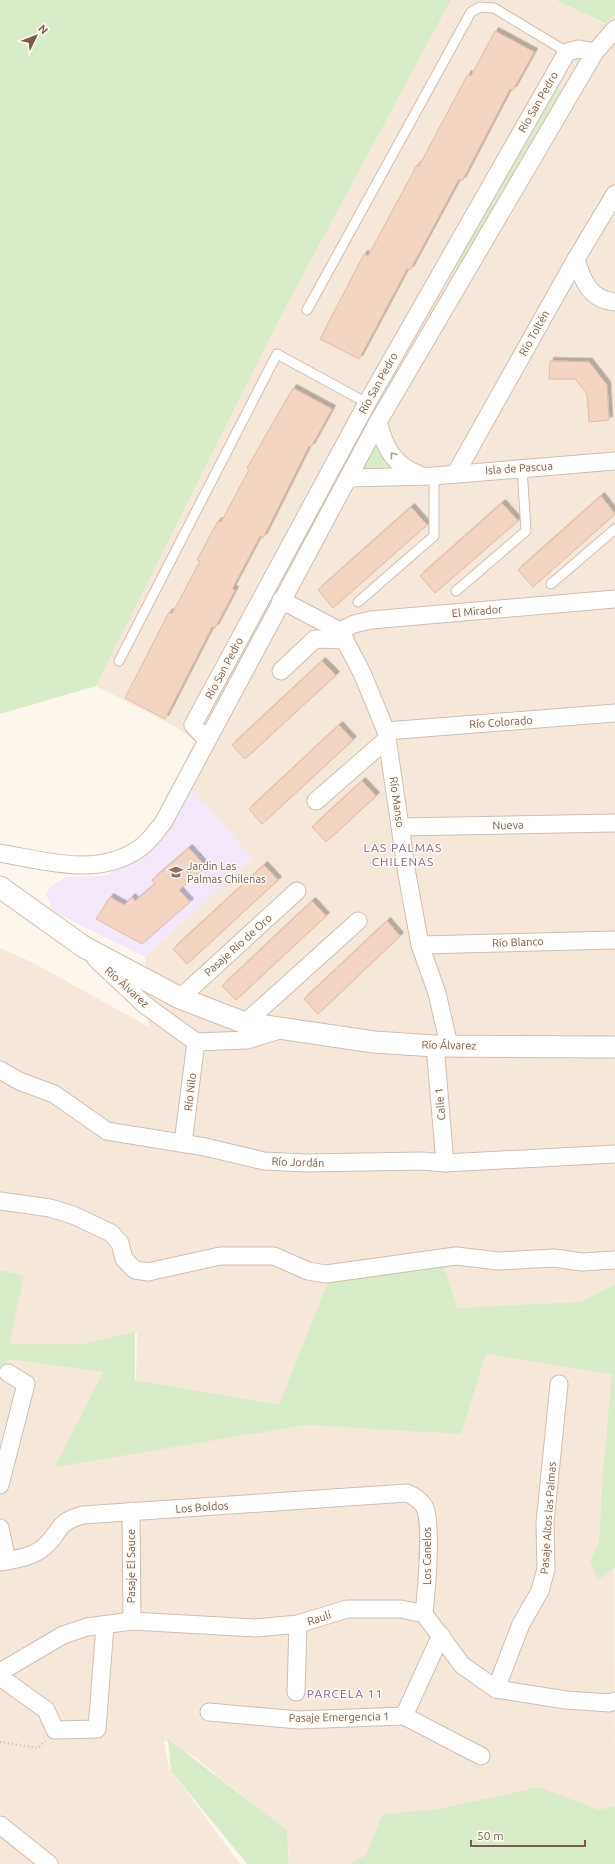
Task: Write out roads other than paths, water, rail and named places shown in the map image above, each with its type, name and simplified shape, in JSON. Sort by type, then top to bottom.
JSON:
[{"type":"street","name":"Río San Pedro","points":[[0,852],[70,866],[104,864],[124,857],[141,848],[163,823],[281,600],[381,417],[595,52],[615,29]]},
{"type":"street","points":[[567,52],[579,50],[595,52]]},
{"type":"street","name":"Río San Pedro","points":[[207,740],[193,725],[367,403],[567,52]]},
{"type":"street","name":"Río Toltén","points":[[456,473],[576,259],[615,194]]},
{"type":"street","points":[[576,259],[582,280],[595,296],[615,302]]},
{"type":"street","points":[[367,403],[381,417],[383,441],[400,465],[428,476]]},
{"type":"street","name":"Isla de Pascua","points":[[348,478],[428,476],[615,461]]},
{"type":"street","name":"El Mirador","points":[[342,636],[354,624],[371,620],[615,599]]},
{"type":"street","points":[[281,600],[342,636]]},
{"type":"street","points":[[280,671],[315,640],[342,636]]},
{"type":"street","name":"Río Manso","points":[[342,636],[362,673],[387,735],[407,874],[420,945],[437,993],[442,1045]]},
{"type":"street","name":"Río Colorado","points":[[387,735],[615,713]]},
{"type":"street","points":[[316,801],[387,735]]},
{"type":"street","name":"Nueva","points":[[400,827],[615,823]]},
{"type":"street","name":"Pasaje Río de Oro","points":[[180,998],[297,891]]},
{"type":"street","name":"Río Álvarez","points":[[2,892],[84,948],[180,998],[245,1023],[374,1042],[442,1045],[615,1047]]},
{"type":"street","points":[[245,1023],[358,921]]},
{"type":"street","name":"Río Blanco","points":[[420,945],[615,940]]},
{"type":"street","name":"Río Álvarez","points":[[84,948],[145,1005],[196,1042],[247,1040],[284,1029]]},
{"type":"street","name":"Río Nilo","points":[[184,1143],[196,1042]]},
{"type":"street","name":"Calle 1","points":[[442,1045],[445,1163]]},
{"type":"street","name":"Río Jordán","points":[[0,1070],[19,1081],[54,1094],[107,1131],[184,1143],[264,1161],[306,1163],[422,1160],[445,1163],[615,1154]]},
{"type":"street","points":[[0,1201],[50,1208],[111,1233],[120,1243],[124,1259],[135,1270],[148,1272],[220,1256],[274,1256],[308,1271],[326,1274],[456,1256],[498,1261],[554,1258],[582,1262],[615,1260]]},
{"type":"street","points":[[0,1485],[26,1384],[8,1373]]},
{"type":"street","name":"Pasaje Altos las Palmas","points":[[496,1689],[521,1624],[540,1591],[546,1569],[545,1523],[559,1384]]},
{"type":"street","name":"Los Boldos","points":[[4,1562],[36,1553],[45,1546],[60,1525],[71,1518],[83,1515],[407,1493],[419,1500]]},
{"type":"street","name":"Los Canelos","points":[[419,1500],[427,1513],[428,1580],[424,1614]]},
{"type":"street","name":"Pasaje El Sauce","points":[[131,1511],[132,1621]]},
{"type":"street","points":[[0,1528],[4,1562]]},
{"type":"street","name":"Raulí","points":[[0,1672],[63,1635],[87,1627],[132,1621],[256,1628],[298,1624],[347,1609],[401,1609],[424,1614]]},
{"type":"street","points":[[424,1614],[441,1635],[462,1666],[496,1689],[566,1700],[610,1703],[615,1700]]},
{"type":"street","points":[[296,1692],[298,1624]]},
{"type":"street","points":[[0,1677],[46,1710],[55,1730],[97,1729],[105,1625]]},
{"type":"street","name":"Pasaje Emergencia 1","points":[[209,1712],[300,1720],[404,1716],[441,1635]]},
{"type":"street","points":[[404,1716],[481,1756]]},
{"type":"street","points":[[0,1825],[49,1864]]},
{"type":"lane","points":[[307,310],[471,12],[480,7],[494,8],[567,52]]},
{"type":"lane","points":[[120,661],[278,354],[367,403]]},
{"type":"lane","points":[[456,591],[526,531],[522,468]]},
{"type":"lane","points":[[358,602],[434,536],[428,476]]},
{"type":"lane","points":[[551,584],[615,529]]},
{"type":"place","name":"Jardin Las Palmas Chilenas","points":[[176,872]]},
{"type":"district","name":"LAS PALMAS CHILENAS","points":[[403,854]]},
{"type":"district","name":"PARCELA 11","points":[[345,1693]]}]
